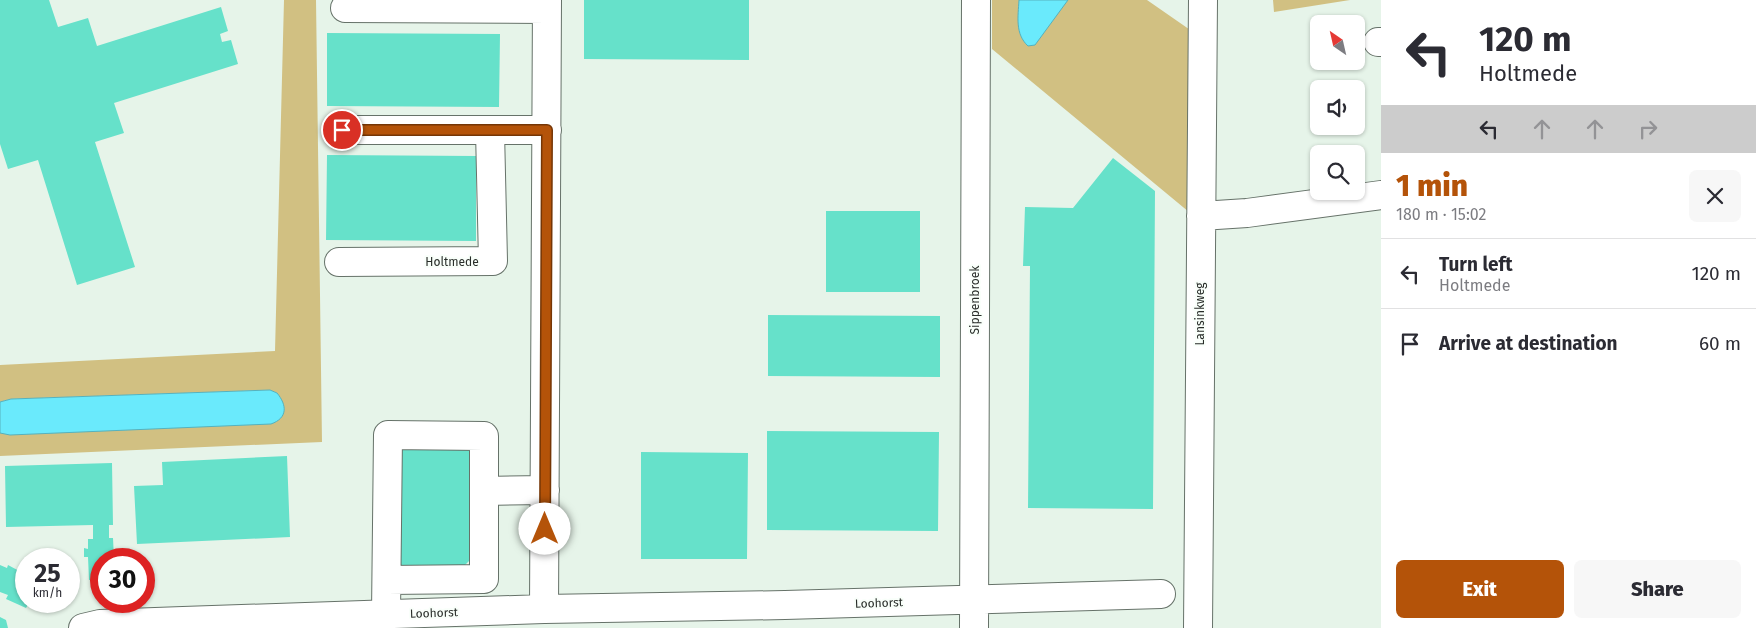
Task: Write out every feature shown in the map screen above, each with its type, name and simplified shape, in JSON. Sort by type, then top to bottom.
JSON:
[{"type":"street","name":"Sippenbroek","points":[[974,600],[976,0]]},
{"type":"street","name":"Lansinkweg","points":[[1198,628],[1203,0]]},
{"type":"street","points":[[344,8],[547,5],[544,609]]},
{"type":"street","points":[[342,130],[547,130]]},
{"type":"street","name":"Holtmede","points":[[340,262],[493,262],[490,130]]},
{"type":"street","points":[[1201,216],[1247,213],[1381,195]]},
{"type":"street","points":[[386,614],[388,435],[484,436],[484,579],[387,580]]},
{"type":"street","points":[[484,491],[545,490]]},
{"type":"street","name":"Loohorst","points":[[83,628],[100,624],[146,622],[544,609],[621,618],[785,617],[974,600],[1161,594]]},
{"type":"street","points":[[974,600],[974,628]]},
{"type":"shaded area","points":[[284,0],[316,0],[322,442],[0,456],[0,433],[277,393],[270,390],[11,399],[0,402],[0,365],[275,351]]},
{"type":"shaded area","points":[[992,0],[1147,0],[1196,34],[1195,217],[992,49]]},
{"type":"shaded area","points":[[1273,0],[1350,0],[1274,12]]},
{"type":"water","points":[[1019,0],[1068,0],[1035,45],[1028,46],[1019,31]]},
{"type":"water","points":[[270,390],[277,393],[284,406],[281,418],[271,424],[10,435],[0,433],[0,402],[11,399]]},
{"type":"building","points":[[0,0],[49,0],[58,27],[88,18],[97,46],[221,7],[228,31],[220,34],[222,42],[231,40],[238,64],[114,103],[124,133],[95,142],[135,267],[77,285],[38,160],[8,169],[0,144]]},
{"type":"building","points":[[584,0],[749,0],[749,60],[584,59]]},
{"type":"building","points":[[327,33],[500,34],[499,107],[327,106]]},
{"type":"building","points":[[327,155],[476,156],[476,241],[326,240]]},
{"type":"building","points":[[1113,158],[1155,191],[1153,509],[1028,508],[1030,266],[1023,266],[1025,207],[1073,208]]},
{"type":"building","points":[[826,211],[920,211],[920,292],[826,292]]},
{"type":"building","points":[[768,315],[940,316],[940,377],[768,376]]},
{"type":"building","points":[[767,431],[939,432],[938,531],[767,530]]},
{"type":"building","points":[[400,443],[472,444],[471,559],[462,568],[400,567]]},
{"type":"building","points":[[641,452],[748,453],[747,559],[641,559]]},
{"type":"building","points":[[287,456],[290,537],[137,544],[134,486],[163,485],[162,462]]},
{"type":"building","points":[[112,463],[113,525],[109,525],[109,538],[113,538],[113,548],[90,548],[90,580],[88,557],[84,557],[84,548],[88,549],[88,539],[93,539],[93,525],[6,527],[5,466]]},
{"type":"building","points":[[0,565],[7,568],[8,565],[15,569],[15,603],[6,599],[8,595],[0,592]]},
{"type":"building","points":[[0,617],[6,620],[8,628],[0,628]]},
{"type":"route","points":[[342,130],[547,130],[545,529]]}]
